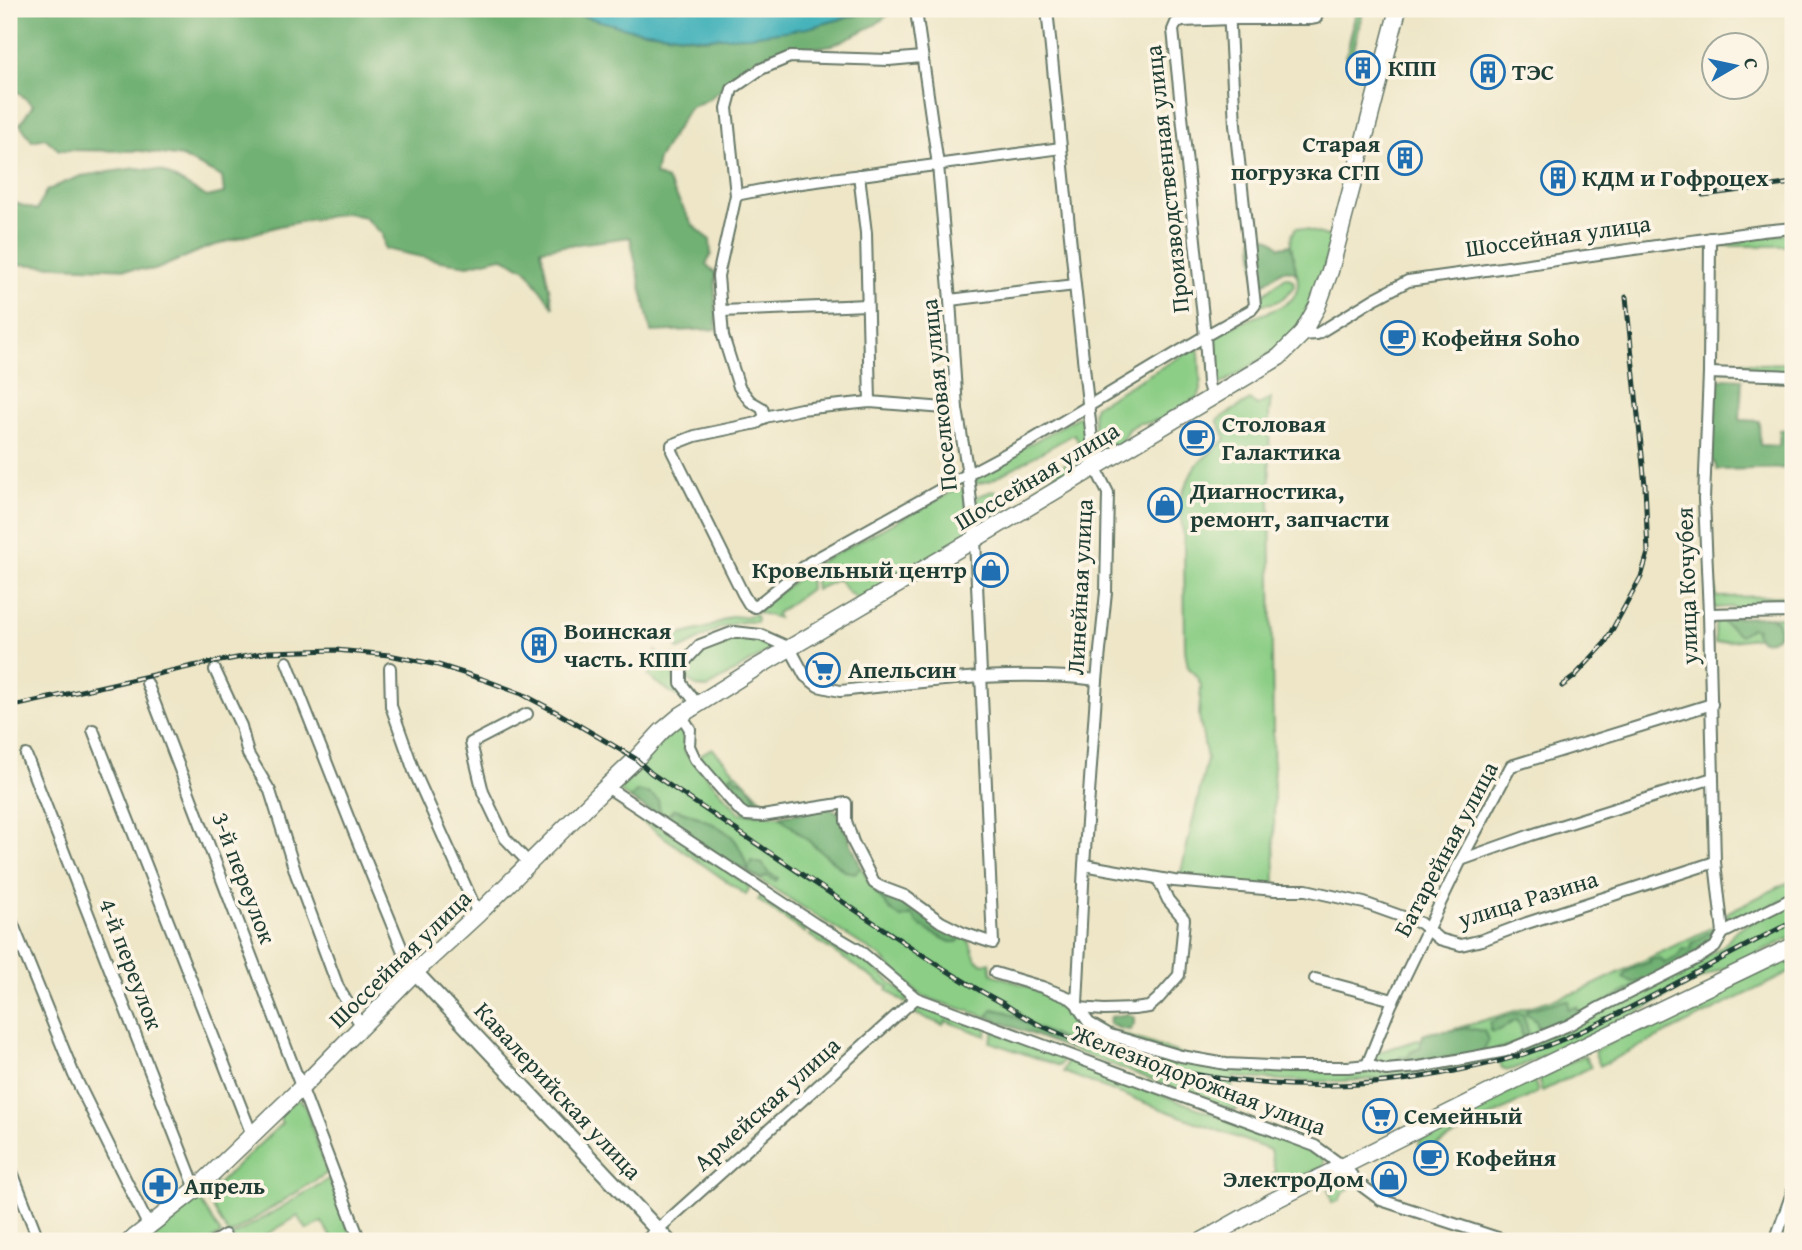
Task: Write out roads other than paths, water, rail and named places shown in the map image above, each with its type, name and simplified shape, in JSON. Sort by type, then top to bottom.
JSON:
[{"type":"main road","name":"Шоссейная улица","points":[[131,1241],[196,1189],[253,1135],[415,972],[681,715],[1279,357],[1301,335],[1317,307],[1330,271],[1398,9]]},
{"type":"main road","name":"Железнодорожная улица","points":[[1343,1167],[1533,1071],[1793,946]]},
{"type":"main road","points":[[1212,1239],[1271,1202],[1343,1167]]},
{"type":"street","name":"Линейная улица","points":[[1047,9],[1095,467],[1108,494],[1105,592],[1084,865],[1078,1006]]},
{"type":"street","name":"Производственная улица","points":[[1212,397],[1208,384],[1173,30],[1176,23],[1229,14],[1310,19],[1316,18],[1318,9]]},
{"type":"street","name":"Поселковая улица","points":[[681,715],[690,729],[689,746],[695,758],[740,811],[746,815],[762,816],[846,803],[846,821],[853,842],[874,883],[905,896],[941,922],[993,943],[975,540],[957,409],[938,164],[916,11]]},
{"type":"street","name":"Шоссейная улица","points":[[765,417],[757,424],[695,436],[672,445],[671,451],[743,594],[749,604],[755,607],[810,562],[1032,440],[1251,310],[1255,304],[1235,125],[1229,14]]},
{"type":"street","points":[[922,57],[889,60],[790,57],[761,69],[732,89],[727,108],[736,195],[718,276],[723,336],[739,387],[750,401],[762,408],[765,417],[801,409],[870,402],[957,409]]},
{"type":"street","points":[[736,195],[787,185],[1061,148]]},
{"type":"street","points":[[859,175],[866,233],[870,402]]},
{"type":"street","name":"Шоссейная улица","points":[[1301,335],[1317,334],[1408,281],[1793,228]]},
{"type":"street","name":"улица Кочубея","points":[[1710,238],[1709,373],[1704,499],[1715,862],[1723,933]]},
{"type":"street","points":[[950,300],[1075,285]]},
{"type":"street","points":[[721,311],[867,305]]},
{"type":"street","points":[[1709,373],[1793,376]]},
{"type":"street","points":[[1709,614],[1793,612]]},
{"type":"street","points":[[696,704],[681,683],[681,669],[700,645],[734,632],[761,635],[790,648],[805,676],[818,686],[840,691],[980,676],[1097,680]]},
{"type":"street","points":[[287,662],[397,937],[415,972]]},
{"type":"street","points":[[390,668],[391,706],[414,771],[478,914]]},
{"type":"street","points":[[215,670],[241,726],[248,754],[270,792],[296,874],[338,986],[362,1027]]},
{"type":"street","name":"3-й переулок","points":[[147,683],[360,1241]]},
{"type":"street","name":"Батарейная улица","points":[[1367,1065],[1393,1000],[1461,860],[1511,766],[1712,704]]},
{"type":"street","points":[[527,715],[471,743],[483,792],[505,838],[529,863]]},
{"type":"street","points":[[93,730],[253,1135]]},
{"type":"street","name":"4-й переулок","points":[[26,755],[196,1189]]},
{"type":"street","points":[[1461,860],[1531,835],[1713,778]]},
{"type":"street","name":"Железнодорожная улица","points":[[607,787],[859,950],[916,998],[1315,1146],[1343,1167]]},
{"type":"street","name":"улица Разина","points":[[1084,865],[1158,878],[1275,890],[1306,890],[1364,904],[1420,923],[1439,939],[1461,944],[1482,940],[1715,862]]},
{"type":"street","points":[[1078,1006],[1104,1010],[1149,1007],[1179,975],[1184,919],[1168,900],[1158,878]]},
{"type":"street","name":"Железнодорожная улица","points":[[995,973],[1070,998],[1089,1023],[1110,1035],[1181,1056],[1226,1064],[1288,1068],[1367,1065],[1386,1070],[1419,1067],[1506,1051],[1569,1025],[1698,958],[1715,947],[1723,933],[1793,898]]},
{"type":"street","points":[[9,915],[74,1075],[149,1227]]},
{"type":"street","name":"Кавалерийская улица","points":[[415,972],[663,1236]]},
{"type":"street","points":[[1315,979],[1393,1000]]},
{"type":"street","name":"Армейская улица","points":[[645,1241],[663,1236],[916,998]]},
{"type":"street","points":[[9,1164],[39,1241]]},
{"type":"street","points":[[1343,1167],[1381,1200],[1507,1241]]},
{"type":"street","points":[[1775,1241],[1793,1190]]},
{"type":"street","points":[[215,1241],[225,1235]]},
{"type":"water","points":[[556,9],[878,9],[807,28],[750,36],[702,38],[630,29]]},
{"type":"railway","points":[[1703,195],[1793,183]]},
{"type":"railway","points":[[1562,686],[1574,677],[1605,643],[1641,577],[1648,553],[1645,485],[1626,297]]},
{"type":"railway","points":[[9,707],[269,652],[336,650],[389,655],[438,665],[522,694],[636,759],[651,773],[918,952],[1034,1022],[1091,1046],[1140,1061],[1239,1081],[1289,1085],[1390,1081],[1506,1060],[1561,1040],[1629,1009],[1793,922]]},
{"type":"place","name":"КПП","points":[[1363,68]]},
{"type":"place","name":"ТЭС","points":[[1488,72]]},
{"type":"place","name":"Старая погрузка СГП","points":[[1405,158]]},
{"type":"place","name":"КДМ и Гофроцех","points":[[1558,178]]},
{"type":"place","name":"Кофейня Soho","points":[[1398,338]]},
{"type":"place","name":"Столовая Галактика","points":[[1197,438]]},
{"type":"place","name":"Диагностика, ремонт, запчасти","points":[[1165,505]]},
{"type":"place","name":"Кровельный центр","points":[[991,570]]},
{"type":"place","name":"Воинская часть. КПП","points":[[539,645]]},
{"type":"place","name":"Апельсин","points":[[823,670]]},
{"type":"place","name":"Семейный","points":[[1380,1116]]},
{"type":"place","name":"Кофейня","points":[[1431,1158]]},
{"type":"place","name":"ЭлектроДом","points":[[1389,1179]]},
{"type":"place","name":"Апрель","points":[[160,1186]]}]
